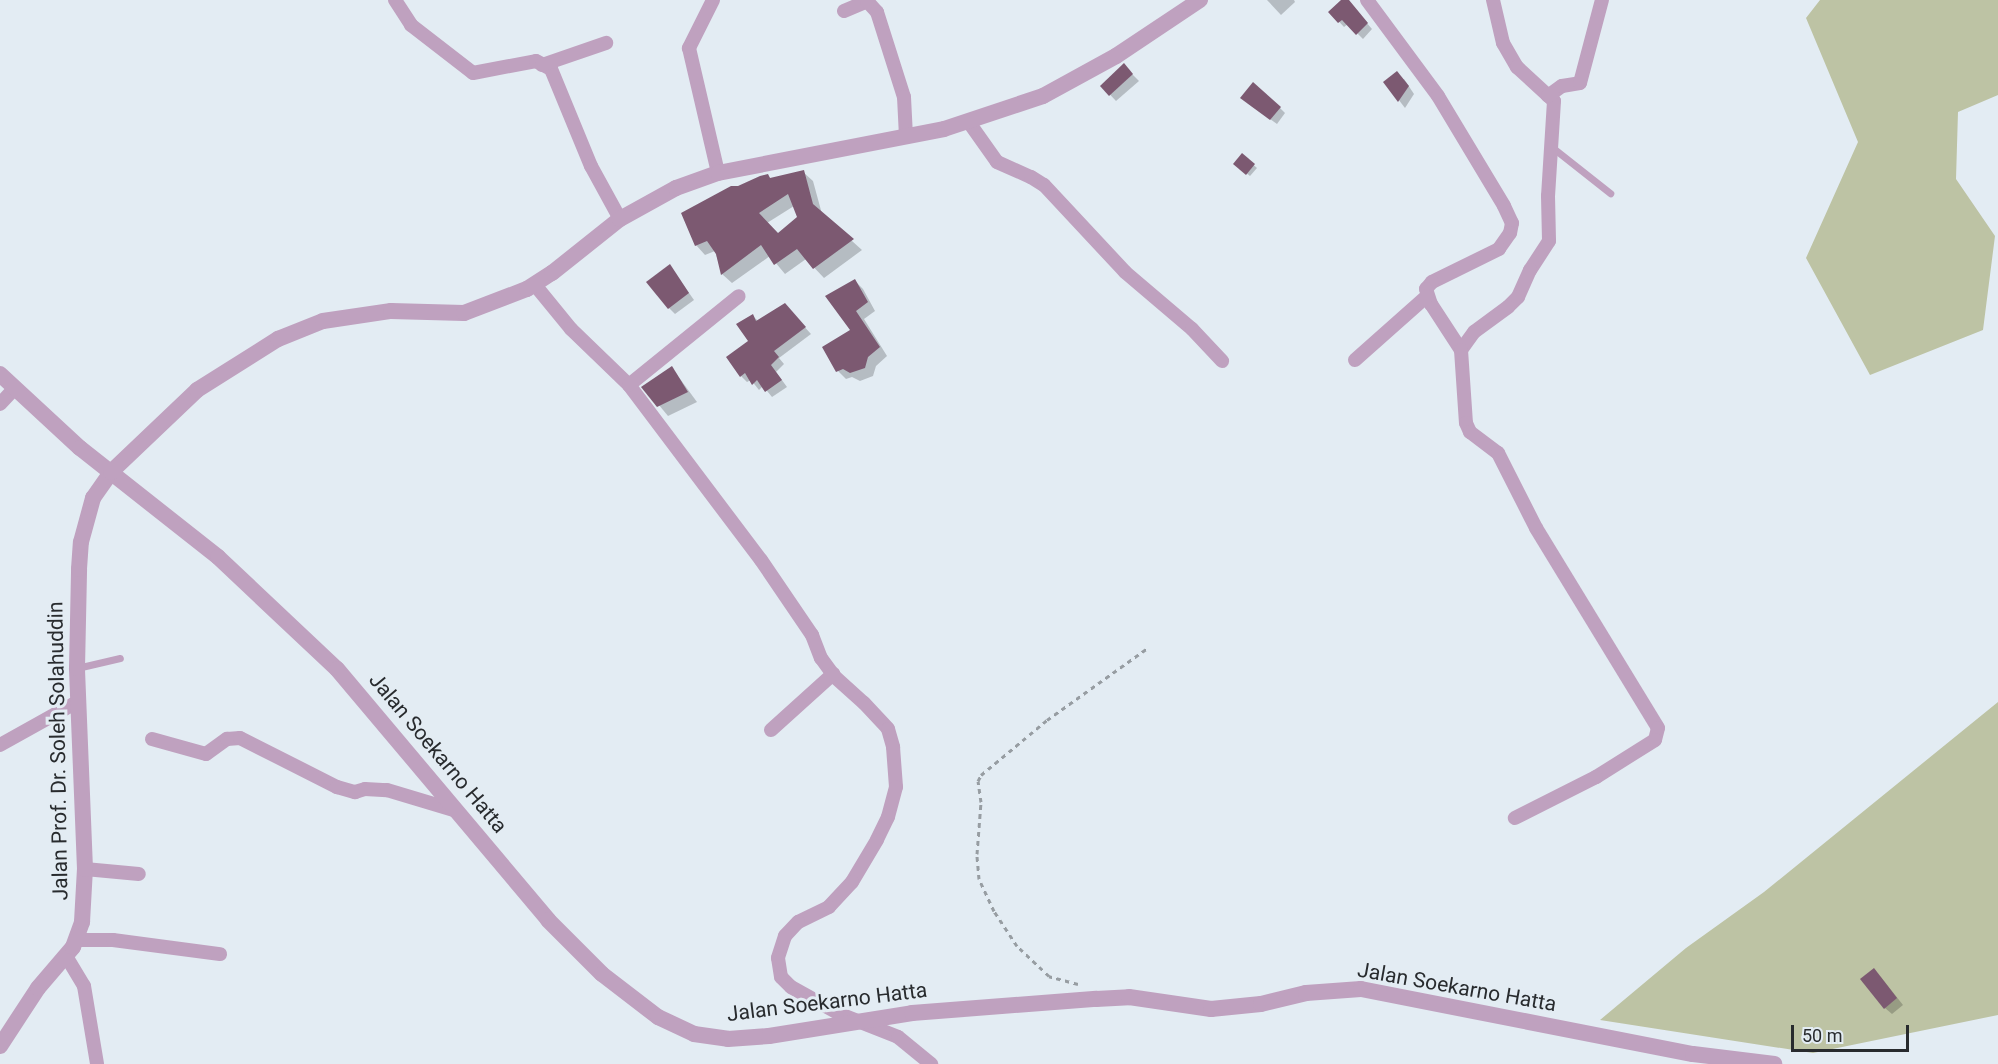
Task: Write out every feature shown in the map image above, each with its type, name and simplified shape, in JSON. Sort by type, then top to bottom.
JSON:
[{"type":"street","points":[[395,0],[411,25],[472,73],[536,61],[552,69],[591,166],[620,219]]},
{"type":"street","points":[[713,0],[688,48],[718,173]]},
{"type":"street","name":"Jalan Prof. Dr. Soleh Solahuddin","points":[[0,1046],[38,988],[77,940],[82,922],[85,870],[77,668],[81,542],[93,498],[111,472],[197,390],[278,339],[340,317],[391,310],[464,313],[535,285],[620,219],[676,188],[718,173],[906,137],[968,121],[1043,96],[1116,56],[1200,0]]},
{"type":"street","points":[[1367,0],[1438,96],[1504,206],[1512,224],[1510,233],[1499,249],[1432,282],[1426,289],[1426,296],[1461,350],[1466,423],[1470,432],[1498,453],[1536,528],[1658,728],[1655,740],[1596,777],[1515,818]]},
{"type":"street","points":[[1461,350],[1474,332],[1518,297],[1530,270],[1549,241],[1548,196],[1553,148],[1554,101],[1517,68],[1503,43],[1493,0]]},
{"type":"street","points":[[1548,96],[1562,86],[1580,83],[1602,0]]},
{"type":"street","points":[[844,11],[867,1],[877,12],[904,97],[906,137]]},
{"type":"street","points":[[542,65],[606,42]]},
{"type":"street","points":[[968,121],[997,162],[1003,167],[1031,177],[1044,185],[1125,272],[1192,329],[1222,361]]},
{"type":"street","points":[[535,285],[571,329],[629,385],[668,441],[722,505],[761,560],[812,635],[832,674],[888,729],[893,747],[896,787],[888,817],[864,865],[829,907],[798,922],[785,936],[778,958],[781,977],[791,987],[840,1014],[863,1021],[898,1037],[931,1064]]},
{"type":"street","points":[[629,385],[739,296]]},
{"type":"street","points":[[1355,360],[1426,296]]},
{"type":"street","name":"Jalan Soekarno Hatta","points":[[0,374],[14,389],[111,472],[218,557],[338,669],[548,920],[602,974],[658,1017],[694,1034],[728,1039],[769,1036],[912,1013],[1096,999],[1129,998],[1211,1009],[1261,1004],[1306,993],[1361,988],[1693,1054],[1774,1064]]},
{"type":"street","points":[[0,404],[14,389]]},
{"type":"street","points":[[771,730],[832,674]]},
{"type":"street","points":[[0,745],[80,701]]},
{"type":"street","points":[[152,739],[206,754],[227,739],[240,738],[337,787],[354,792],[365,789],[387,790],[457,811]]},
{"type":"street","points":[[85,870],[139,874]]},
{"type":"street","points":[[77,940],[113,940],[220,954]]},
{"type":"street","points":[[66,956],[84,986],[97,1064]]},
{"type":"lane","points":[[1553,148],[1610,193]]},
{"type":"lane","points":[[77,668],[120,658]]},
{"type":"path","points":[[1096,999],[1072,981],[1049,976],[1017,946],[994,911],[979,879],[977,854],[981,802],[978,781],[981,775],[1047,720],[1146,649]]},
{"type":"green space","points":[[1820,0],[1998,0],[1998,95],[1958,112],[1956,179],[1995,236],[1983,330],[1870,375],[1806,258],[1858,142],[1806,18]]},
{"type":"green space","points":[[1998,702],[1998,1015],[1813,1053],[1600,1020],[1686,948],[1764,892]]},
{"type":"building","points":[[1341,0],[1349,0],[1368,23],[1356,35],[1342,20],[1338,23],[1328,12]]},
{"type":"building","points":[[1124,63],[1133,74],[1109,96],[1100,86]]},
{"type":"building","points":[[1397,71],[1409,86],[1398,102],[1383,82]]},
{"type":"building","points":[[1253,82],[1281,107],[1270,120],[1240,98]]},
{"type":"building","points":[[1242,153],[1255,164],[1246,175],[1233,164]]},
{"type":"building","points":[[804,170],[813,204],[854,239],[813,269],[797,249],[774,265],[761,245],[721,275],[716,254],[707,241],[695,246],[681,213],[731,186],[738,186],[768,174],[770,178]],"holes":[[[788,194],[797,217],[778,233],[759,213]]]},
{"type":"building","points":[[670,264],[689,293],[668,309],[646,282]]},
{"type":"building","points":[[855,279],[868,302],[856,311],[880,347],[868,357],[865,368],[850,373],[843,369],[836,372],[822,347],[850,330],[825,296]]},
{"type":"building","points":[[785,303],[806,327],[774,351],[779,357],[771,365],[782,380],[765,392],[757,380],[752,385],[745,373],[740,377],[726,357],[748,341],[736,324],[753,314],[756,321]]},
{"type":"building","points":[[672,366],[688,392],[657,407],[641,387]]},
{"type":"building","points":[[1874,968],[1897,998],[1884,1009],[1860,979]]}]
